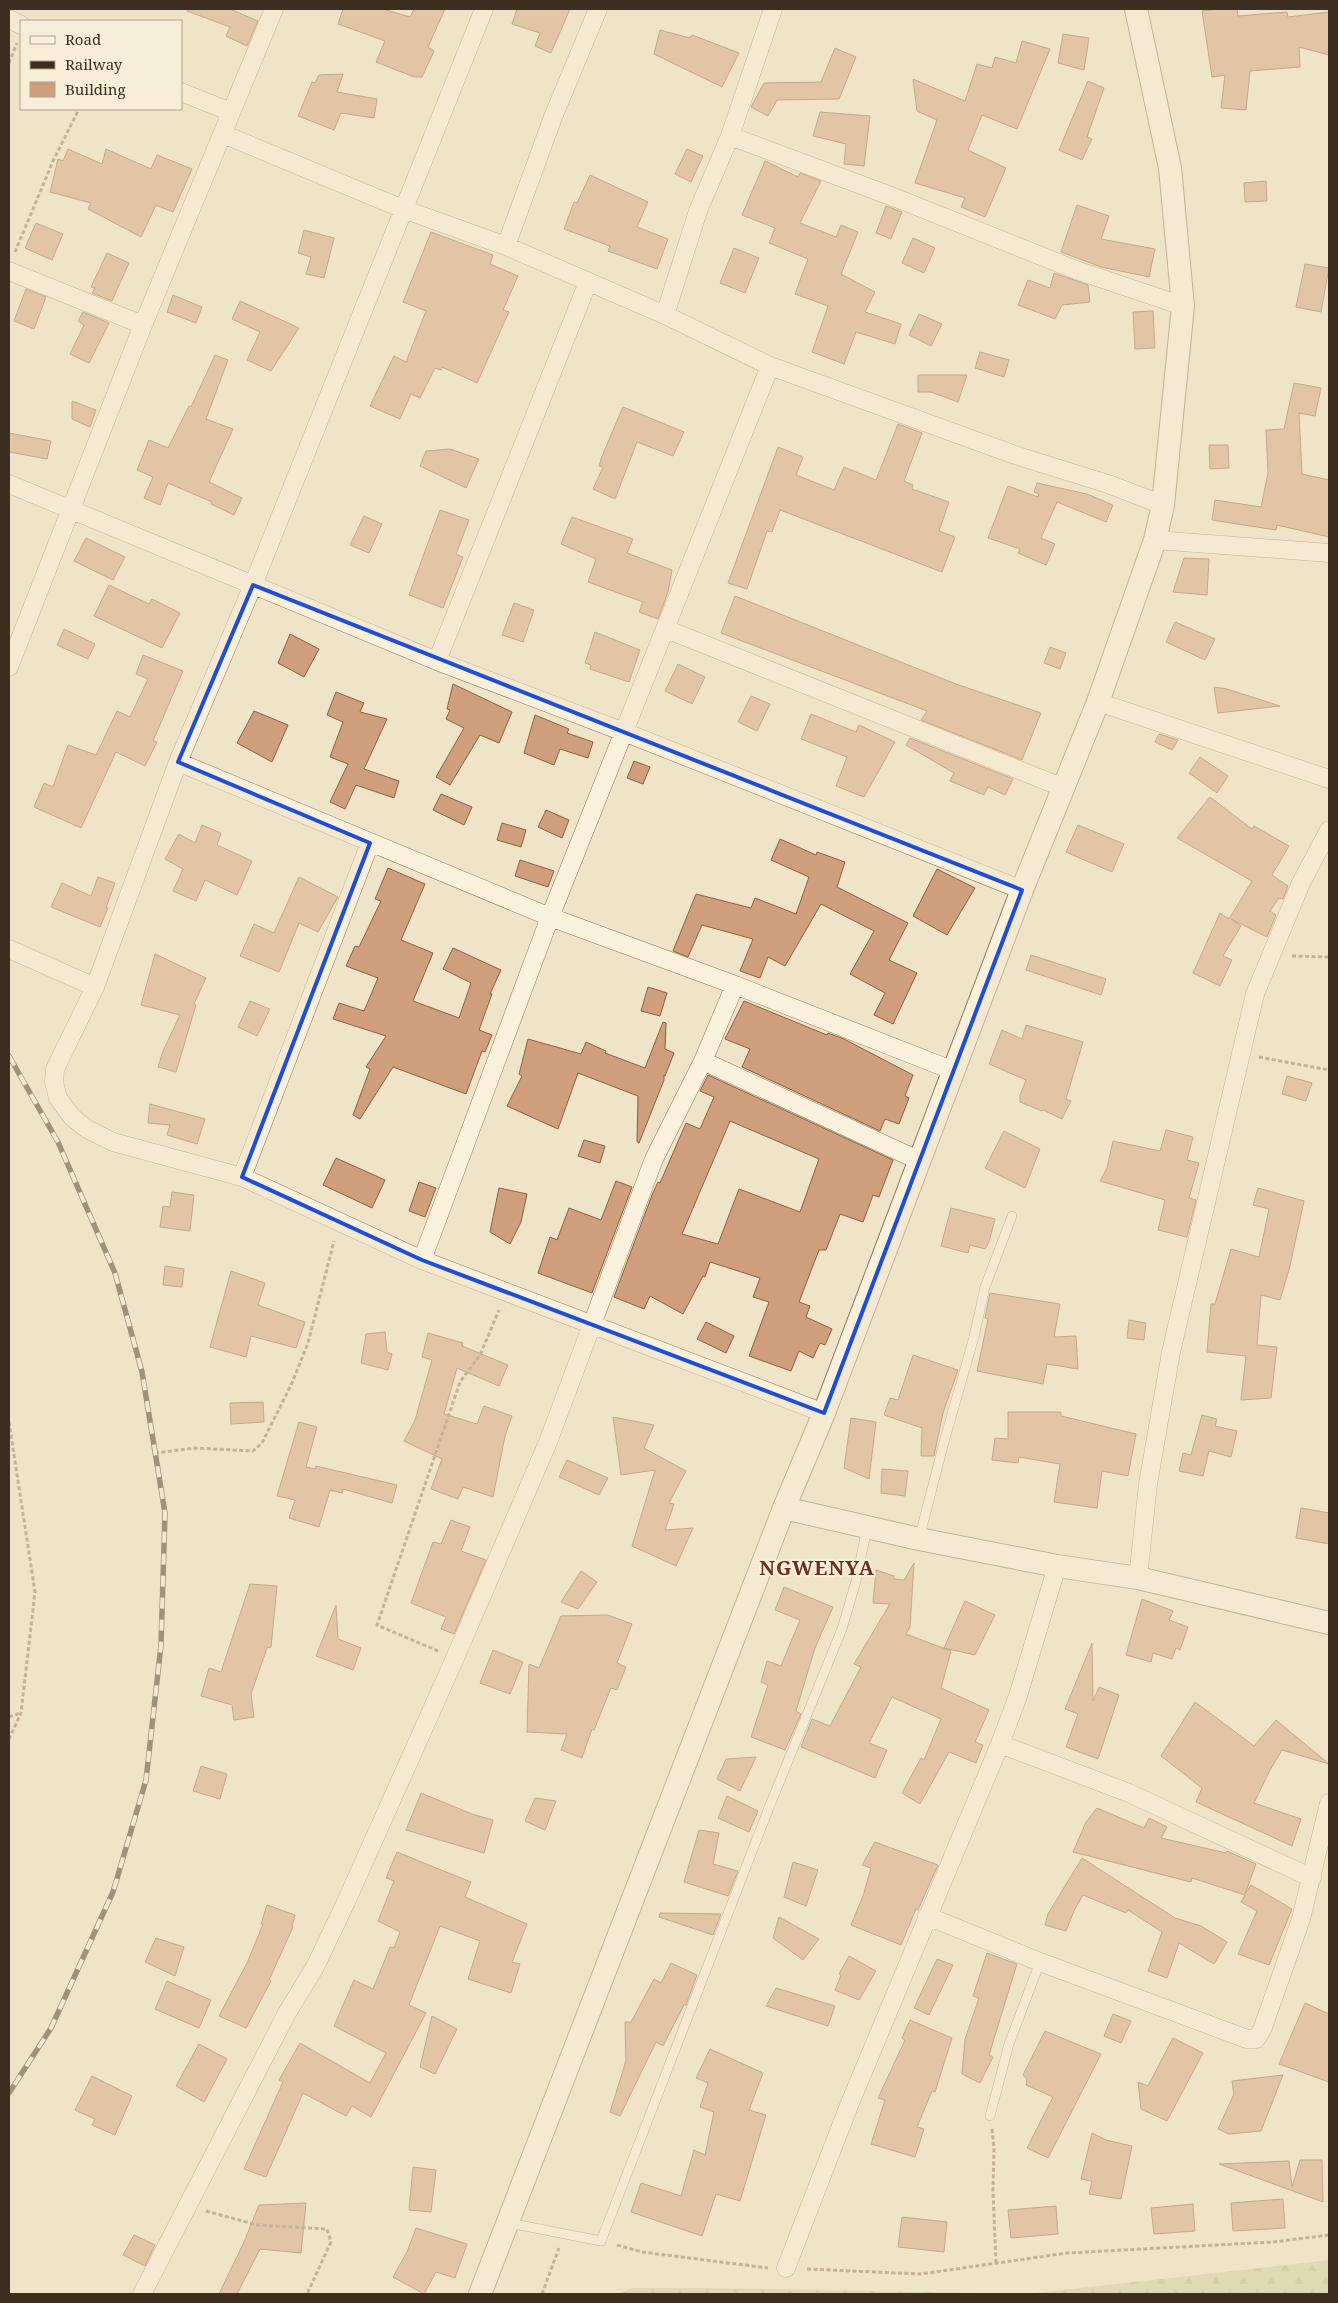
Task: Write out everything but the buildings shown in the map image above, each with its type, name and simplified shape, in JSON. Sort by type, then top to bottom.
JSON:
[{"type":"street","points":[[9,667],[69,509],[143,325],[274,9]]},
{"type":"street","points":[[484,9],[253,585],[178,762],[95,986],[56,1069],[54,1082],[58,1098],[72,1117],[87,1129],[113,1142],[242,1177],[422,1260],[506,1290],[593,1326],[824,1413]]},
{"type":"street","points":[[506,246],[553,117],[598,9]]},
{"type":"street","points":[[665,314],[698,211],[730,136],[773,9]]},
{"type":"street","points":[[480,2294],[784,1508],[824,1413],[1022,890],[1098,702],[1155,540],[1164,505],[1183,306],[1170,168],[1136,9]]},
{"type":"street","points":[[9,19],[20,33]]},
{"type":"street","points":[[182,92],[231,112]]},
{"type":"street","points":[[223,134],[403,209],[506,246],[665,314],[770,366],[1018,456],[1108,484],[1164,505]]},
{"type":"street","points":[[730,136],[896,198],[1076,270],[1183,306]]},
{"type":"street","points":[[11,265],[143,325]]},
{"type":"street","points":[[437,661],[588,282]]},
{"type":"street","points":[[422,1260],[550,917],[770,366]]},
{"type":"street","points":[[9,484],[437,661],[624,732],[1022,890]]},
{"type":"street","points":[[1155,540],[1329,553]]},
{"type":"street","points":[[666,628],[1064,788]]},
{"type":"street","points":[[1098,702],[1329,779]]},
{"type":"street","points":[[178,762],[550,917],[735,985],[954,1071]]},
{"type":"street","points":[[1138,1578],[1148,1484],[1171,1352],[1255,994],[1301,883],[1329,830]]},
{"type":"street","points":[[242,1177],[370,843]]},
{"type":"street","points":[[9,949],[95,986]]},
{"type":"street","points":[[142,2294],[287,2013],[315,1966],[455,1658],[548,1442],[654,1160],[703,1061],[735,985]]},
{"type":"street","points":[[703,1061],[920,1160]]},
{"type":"street","points":[[784,1508],[919,1539],[1057,1566],[1138,1578],[1329,1623]]},
{"type":"street","points":[[786,2268],[850,2103],[1000,1744],[1018,1696],[1057,1566]]},
{"type":"street","points":[[1000,1744],[1129,1793],[1312,1878]]},
{"type":"street","points":[[927,1916],[1040,1962],[1247,2039],[1256,2039],[1262,2030],[1301,1918],[1329,1803]]},
{"type":"lane","points":[[919,1539],[974,1337],[985,1287],[1012,1216]]},
{"type":"lane","points":[[509,2223],[600,2241],[770,1805],[842,1629],[856,1581],[867,1528]]},
{"type":"lane","points":[[990,2116],[1009,2044],[1040,1962]]},
{"type":"path","points":[[9,63],[20,33]]},
{"type":"path","points":[[11,265],[53,161],[78,110]]},
{"type":"path","points":[[1270,956],[1329,957]]},
{"type":"path","points":[[1240,1055],[1329,1070]]},
{"type":"path","points":[[155,1452],[194,1448],[253,1451],[262,1444],[292,1383],[308,1343],[339,1221]]},
{"type":"path","points":[[455,1658],[377,1625],[460,1382],[480,1355],[506,1290]]},
{"type":"path","points":[[9,1422],[35,1592],[21,1713],[9,1739]]},
{"type":"path","points":[[9,1717],[21,1713]]},
{"type":"path","points":[[990,2116],[994,2149],[992,2190],[996,2263]]},
{"type":"path","points":[[188,2206],[256,2224],[327,2229],[330,2242],[307,2294]]},
{"type":"path","points":[[542,2294],[565,2234]]},
{"type":"path","points":[[600,2241],[642,2252],[768,2268],[921,2274],[1067,2253],[1273,2242],[1329,2235]]},
{"type":"highlighted area","points":[[253,585],[1022,890],[824,1413],[422,1260],[242,1177],[370,843],[178,762]]},
{"type":"green space","points":[[1329,2260],[1329,2294],[1027,2294]]},
{"type":"green space","points":[[632,2288],[707,2288],[1027,2294],[619,2294]]},
{"type":"railway","points":[[9,1056],[58,1142],[115,1273],[142,1372],[165,1513],[161,1645],[146,1780],[113,1892],[51,2028],[9,2093]]},
{"type":"district","name":"NGWENYA","points":[[817,1568]]}]
